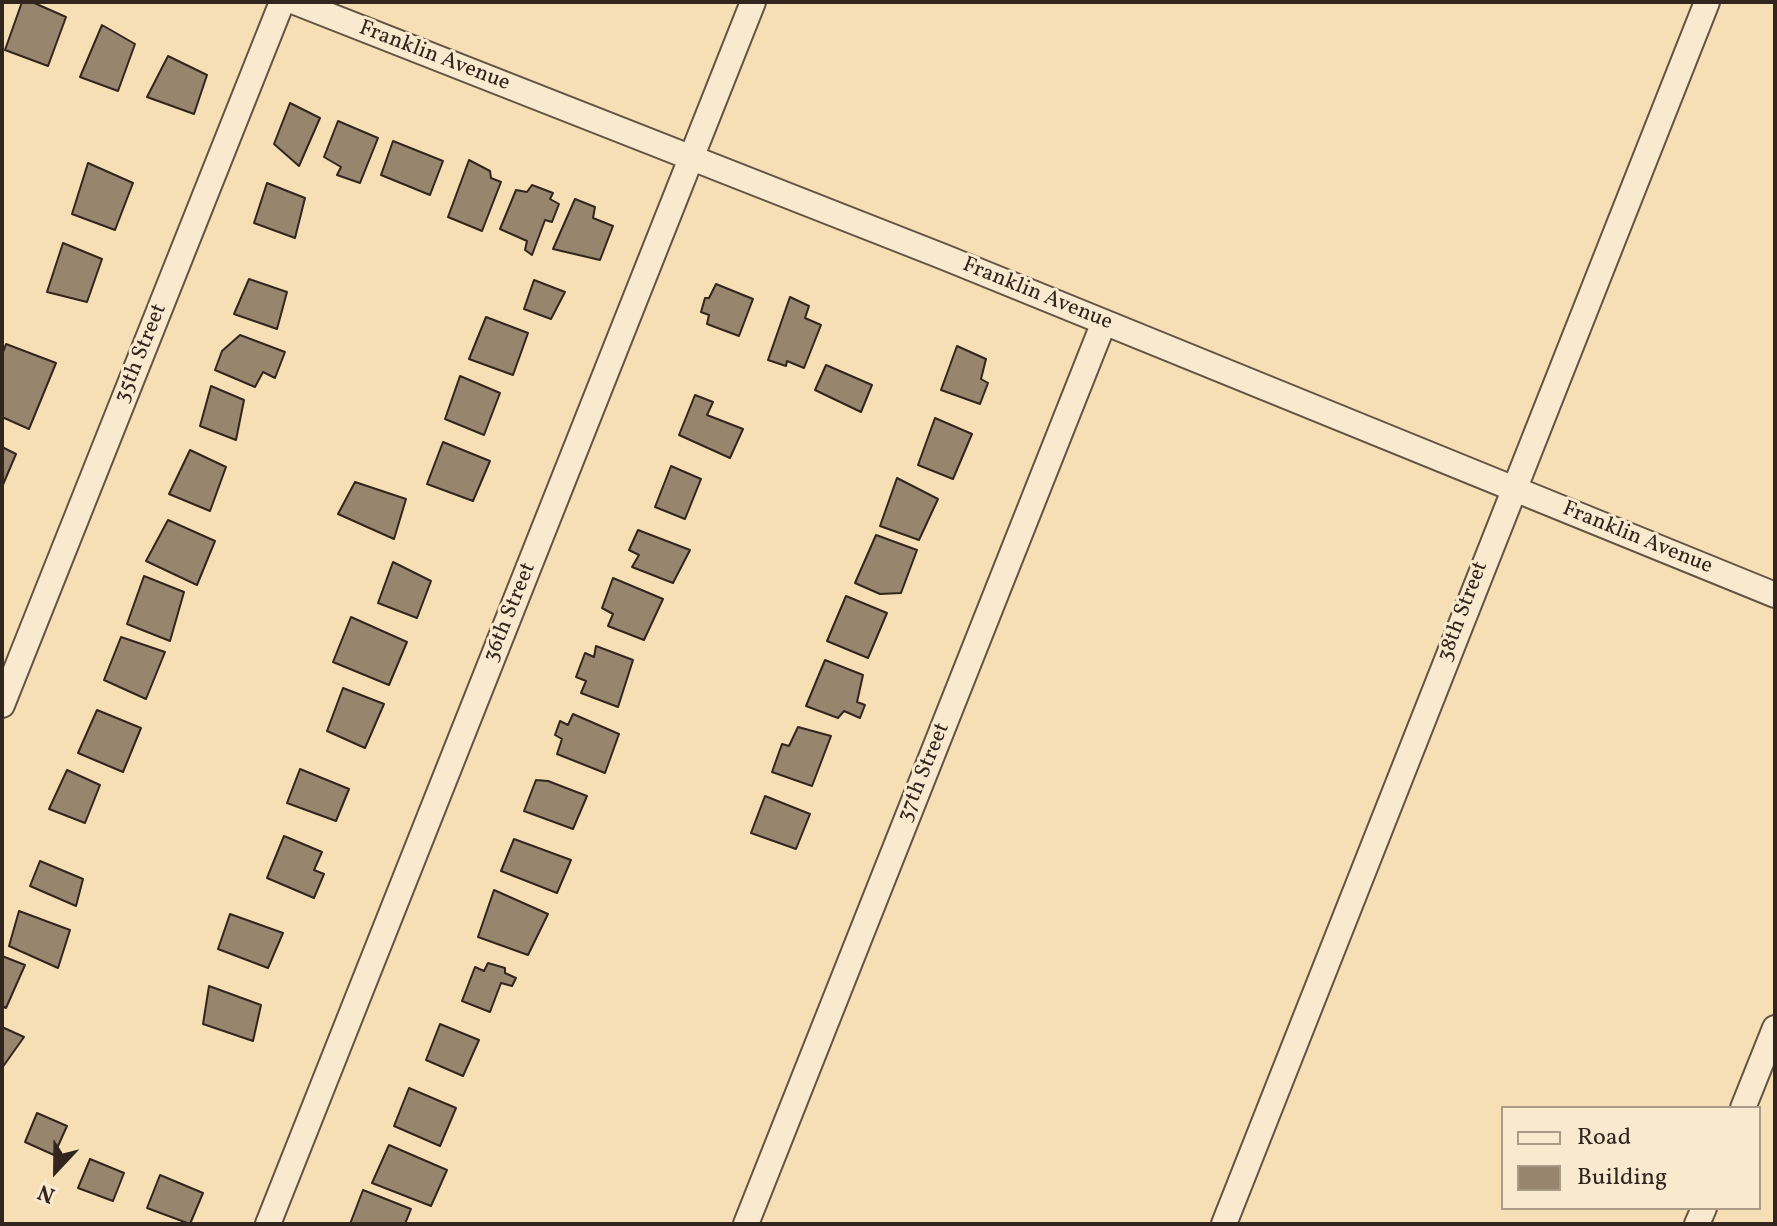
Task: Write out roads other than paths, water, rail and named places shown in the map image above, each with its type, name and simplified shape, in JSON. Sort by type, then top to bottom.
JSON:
[{"type":"street","name":"35th Street","points":[[2,705],[282,2]]},
{"type":"street","name":"Franklin Avenue","points":[[295,2],[1104,322],[1775,595]]},
{"type":"street","name":"36th Street","points":[[268,1224],[753,2]]},
{"type":"street","name":"38th Street","points":[[1224,1224],[1707,2]]},
{"type":"street","name":"37th Street","points":[[746,1224],[1104,322]]},
{"type":"street","points":[[1744,1106],[1775,1028]]}]
